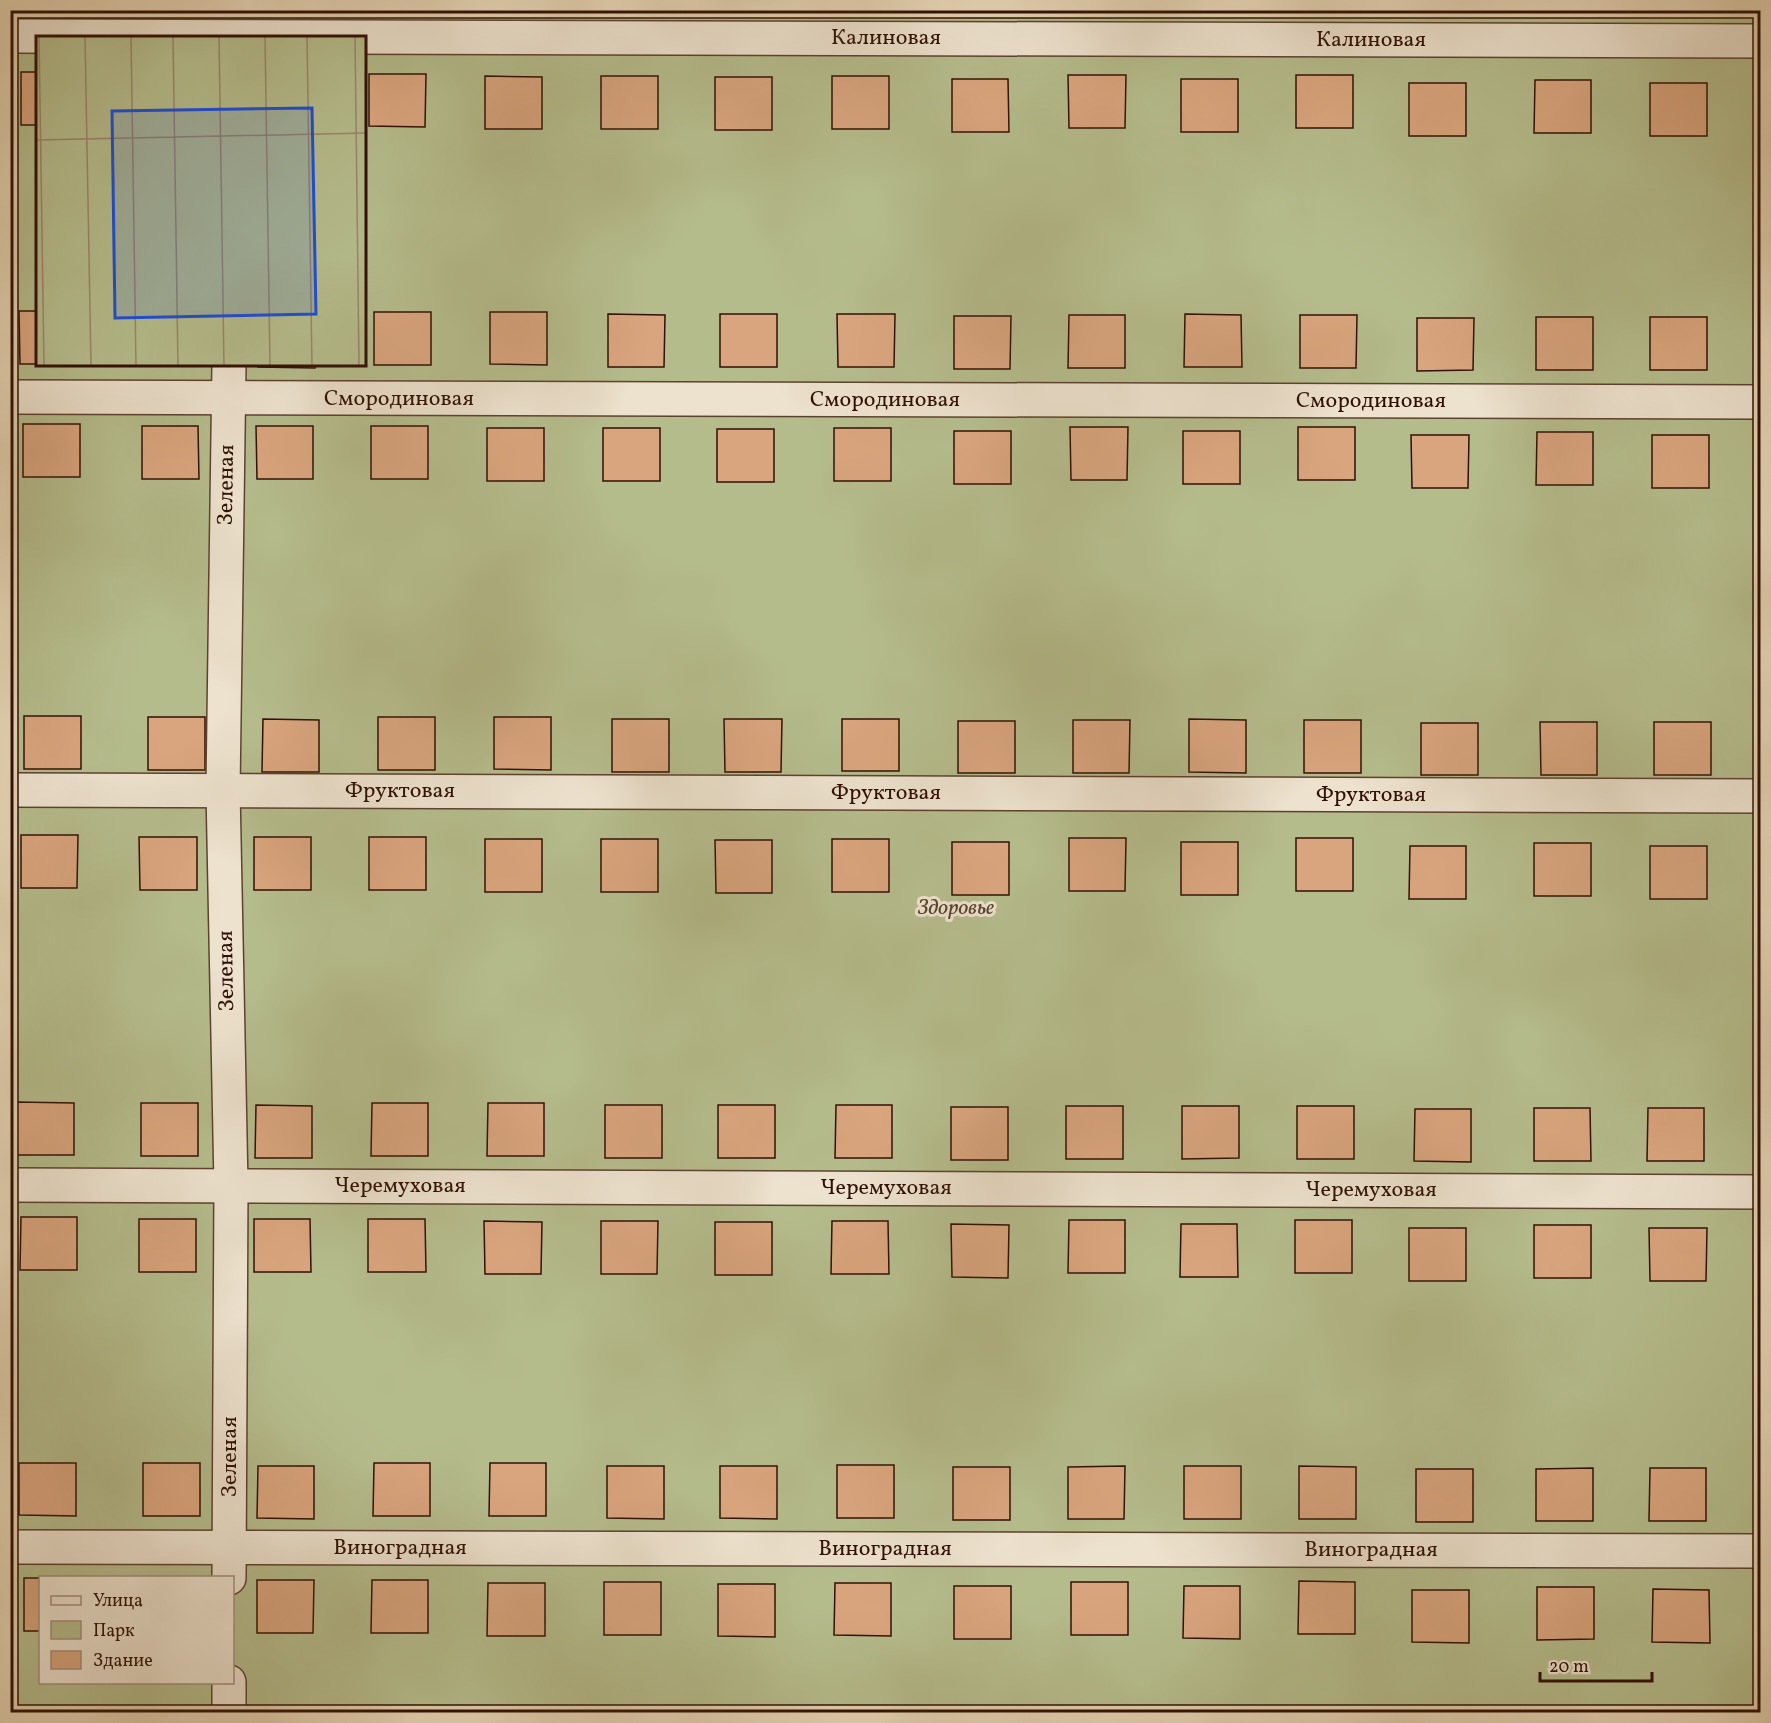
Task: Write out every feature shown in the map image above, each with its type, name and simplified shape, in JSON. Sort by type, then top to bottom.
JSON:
[{"type":"street","name":"Калиновая","points":[[10,36],[237,28],[1761,41]]},
{"type":"street","name":"Зеленая","points":[[229,366],[223,790],[231,1185],[229,1563]]},
{"type":"street","name":"Смородиновая","points":[[10,397],[1761,402]]},
{"type":"street","name":"Фруктовая","points":[[10,790],[1761,796]]},
{"type":"street","name":"Черемуховая","points":[[10,1185],[1761,1192]]},
{"type":"street","name":"Виноградная","points":[[10,1546],[229,1563],[1761,1551]]},
{"type":"street","points":[[229,1684],[230,1713]]},
{"type":"green space","name":"Здоровье","points":[[11,11],[1760,11],[1760,1712],[11,1712]]},
{"type":"building","points":[[21,72],[36,72],[36,125],[21,125]]},
{"type":"building","points":[[369,74],[426,74],[425,127],[369,126]]},
{"type":"building","points":[[1068,75],[1126,75],[1125,128],[1069,128]]},
{"type":"building","points":[[1296,75],[1353,75],[1353,128],[1296,128]]},
{"type":"building","points":[[485,76],[542,77],[542,129],[485,129]]},
{"type":"building","points":[[601,76],[658,76],[658,129],[601,129]]},
{"type":"building","points":[[832,76],[889,76],[889,129],[832,129]]},
{"type":"building","points":[[715,77],[772,77],[772,130],[715,130]]},
{"type":"building","points":[[952,79],[1008,79],[1009,132],[952,132]]},
{"type":"building","points":[[1181,79],[1238,79],[1238,132],[1181,132]]},
{"type":"building","points":[[1535,80],[1591,80],[1591,133],[1534,133]]},
{"type":"building","points":[[1409,83],[1466,83],[1466,136],[1409,136]]},
{"type":"building","points":[[1650,83],[1707,83],[1707,136],[1650,136]]},
{"type":"building","points":[[19,311],[36,311],[36,364],[20,364]]},
{"type":"building","points":[[374,312],[431,312],[431,365],[374,365]]},
{"type":"building","points":[[490,312],[547,312],[547,365],[490,364]]},
{"type":"building","points":[[608,314],[665,315],[664,367],[608,367]]},
{"type":"building","points":[[720,314],[777,314],[777,367],[720,367]]},
{"type":"building","points":[[837,314],[895,314],[894,367],[838,367]]},
{"type":"building","points":[[1185,314],[1241,315],[1242,367],[1184,367]]},
{"type":"building","points":[[1069,315],[1125,315],[1125,368],[1068,368]]},
{"type":"building","points":[[1300,315],[1357,315],[1356,368],[1300,368]]},
{"type":"building","points":[[954,316],[1011,316],[1010,369],[954,369]]},
{"type":"building","points":[[1536,317],[1593,317],[1593,370],[1536,370]]},
{"type":"building","points":[[1650,317],[1707,317],[1707,370],[1650,370]]},
{"type":"building","points":[[1417,318],[1474,318],[1473,370],[1417,371]]},
{"type":"building","points":[[315,366],[315,368],[258,367]]},
{"type":"building","points":[[23,424],[80,424],[80,477],[23,477]]},
{"type":"building","points":[[142,426],[198,426],[199,479],[142,479]]},
{"type":"building","points":[[256,426],[313,426],[313,479],[257,479]]},
{"type":"building","points":[[371,426],[428,426],[428,479],[371,479]]},
{"type":"building","points":[[1070,427],[1128,427],[1127,480],[1071,480]]},
{"type":"building","points":[[1298,427],[1355,427],[1355,480],[1298,480]]},
{"type":"building","points":[[487,428],[544,428],[544,481],[487,481]]},
{"type":"building","points":[[603,428],[660,428],[660,481],[603,481]]},
{"type":"building","points":[[834,428],[891,428],[891,481],[834,481]]},
{"type":"building","points":[[717,429],[774,429],[774,482],[717,482]]},
{"type":"building","points":[[954,431],[1011,431],[1011,484],[954,484]]},
{"type":"building","points":[[1183,431],[1240,431],[1240,484],[1183,484]]},
{"type":"building","points":[[1537,432],[1593,432],[1593,485],[1536,485]]},
{"type":"building","points":[[1411,435],[1469,435],[1468,488],[1412,488]]},
{"type":"building","points":[[1652,435],[1709,435],[1709,488],[1652,488]]},
{"type":"building","points":[[24,716],[81,716],[81,769],[24,769]]},
{"type":"building","points":[[148,717],[205,717],[205,770],[148,770]]},
{"type":"building","points":[[378,717],[435,717],[435,770],[378,770]]},
{"type":"building","points":[[494,717],[551,717],[551,770],[494,769]]},
{"type":"building","points":[[263,719],[319,720],[319,772],[262,772]]},
{"type":"building","points":[[612,719],[669,719],[669,772],[612,772]]},
{"type":"building","points":[[724,719],[782,719],[781,772],[725,772]]},
{"type":"building","points":[[842,719],[899,719],[899,771],[842,771]]},
{"type":"building","points":[[1189,719],[1246,720],[1246,773],[1189,772]]},
{"type":"building","points":[[1073,720],[1130,720],[1129,773],[1073,773]]},
{"type":"building","points":[[1304,720],[1361,720],[1361,773],[1304,773]]},
{"type":"building","points":[[958,721],[1015,721],[1015,773],[958,773]]},
{"type":"building","points":[[1540,722],[1597,722],[1597,775],[1541,775]]},
{"type":"building","points":[[1654,722],[1711,722],[1711,775],[1654,775]]},
{"type":"building","points":[[1421,723],[1478,723],[1478,775],[1421,775]]},
{"type":"building","points":[[21,835],[78,835],[77,888],[21,888]]},
{"type":"building","points":[[139,837],[197,837],[197,890],[140,890]]},
{"type":"building","points":[[254,837],[311,837],[311,890],[254,890]]},
{"type":"building","points":[[369,837],[426,837],[426,890],[369,890]]},
{"type":"building","points":[[1069,838],[1126,838],[1125,891],[1069,891]]},
{"type":"building","points":[[1296,838],[1353,838],[1353,891],[1296,891]]},
{"type":"building","points":[[485,839],[542,839],[542,892],[485,892]]},
{"type":"building","points":[[601,839],[658,839],[658,892],[601,892]]},
{"type":"building","points":[[832,839],[889,839],[889,892],[832,892]]},
{"type":"building","points":[[715,840],[772,840],[772,893],[716,893]]},
{"type":"building","points":[[952,842],[1009,842],[1009,895],[952,895]]},
{"type":"building","points":[[1181,842],[1238,842],[1238,895],[1181,895]]},
{"type":"building","points":[[1534,843],[1591,843],[1591,896],[1534,896]]},
{"type":"building","points":[[1410,846],[1466,846],[1466,899],[1409,899]]},
{"type":"building","points":[[1650,846],[1707,846],[1707,899],[1650,899]]},
{"type":"building","points":[[17,1102],[74,1103],[74,1155],[17,1155]]},
{"type":"building","points":[[141,1103],[198,1103],[198,1156],[141,1156]]},
{"type":"building","points":[[372,1103],[428,1103],[428,1156],[371,1156]]},
{"type":"building","points":[[488,1103],[544,1103],[544,1156],[487,1156]]},
{"type":"building","points":[[256,1105],[312,1106],[312,1158],[255,1158]]},
{"type":"building","points":[[605,1105],[662,1105],[662,1158],[605,1158]]},
{"type":"building","points":[[718,1105],[775,1105],[775,1158],[718,1158]]},
{"type":"building","points":[[836,1105],[892,1105],[892,1158],[835,1158]]},
{"type":"building","points":[[1066,1106],[1123,1106],[1123,1159],[1066,1159]]},
{"type":"building","points":[[1182,1106],[1239,1106],[1239,1158],[1182,1159]]},
{"type":"building","points":[[1297,1106],[1354,1106],[1354,1159],[1297,1159]]},
{"type":"building","points":[[951,1107],[1008,1107],[1008,1160],[951,1160]]},
{"type":"building","points":[[1534,1108],[1590,1108],[1591,1161],[1534,1161]]},
{"type":"building","points":[[1648,1108],[1704,1108],[1704,1161],[1647,1161]]},
{"type":"building","points":[[1415,1109],[1471,1109],[1471,1162],[1414,1161]]},
{"type":"building","points":[[21,1217],[77,1217],[77,1270],[20,1270]]},
{"type":"building","points":[[139,1219],[196,1219],[196,1272],[139,1272]]},
{"type":"building","points":[[254,1219],[310,1219],[311,1272],[254,1272]]},
{"type":"building","points":[[368,1219],[425,1219],[426,1272],[368,1272]]},
{"type":"building","points":[[1069,1220],[1125,1220],[1125,1273],[1068,1273]]},
{"type":"building","points":[[1295,1220],[1352,1220],[1352,1273],[1295,1273]]},
{"type":"building","points":[[484,1221],[542,1222],[541,1274],[485,1274]]},
{"type":"building","points":[[601,1221],[658,1221],[657,1274],[601,1274]]},
{"type":"building","points":[[832,1221],[888,1221],[889,1274],[831,1274]]},
{"type":"building","points":[[715,1222],[772,1222],[772,1275],[715,1275]]},
{"type":"building","points":[[951,1224],[1009,1225],[1008,1278],[952,1277]]},
{"type":"building","points":[[1181,1224],[1237,1224],[1238,1277],[1180,1277]]},
{"type":"building","points":[[1534,1225],[1591,1225],[1591,1278],[1534,1278]]},
{"type":"building","points":[[1409,1228],[1466,1228],[1466,1281],[1409,1281]]},
{"type":"building","points":[[1649,1228],[1707,1228],[1706,1281],[1650,1281]]},
{"type":"building","points":[[19,1463],[76,1463],[76,1516],[19,1515]]},
{"type":"building","points":[[143,1463],[200,1463],[200,1516],[143,1516]]},
{"type":"building","points":[[374,1463],[430,1463],[430,1516],[373,1516]]},
{"type":"building","points":[[490,1463],[546,1463],[546,1516],[489,1516]]},
{"type":"building","points":[[837,1465],[894,1465],[894,1518],[837,1518]]},
{"type":"building","points":[[258,1466],[314,1466],[314,1519],[257,1518]]},
{"type":"building","points":[[607,1466],[664,1466],[664,1519],[607,1518]]},
{"type":"building","points":[[720,1466],[777,1466],[777,1519],[720,1518]]},
{"type":"building","points":[[1125,1466],[1124,1519],[1068,1519],[1068,1467]]},
{"type":"building","points":[[1184,1466],[1241,1466],[1241,1519],[1184,1519]]},
{"type":"building","points":[[1299,1466],[1356,1467],[1356,1519],[1299,1519]]},
{"type":"building","points":[[953,1467],[1010,1467],[1010,1520],[953,1520]]},
{"type":"building","points":[[1593,1468],[1593,1521],[1536,1521],[1536,1469]]},
{"type":"building","points":[[1650,1468],[1706,1468],[1706,1521],[1649,1521]]},
{"type":"building","points":[[1416,1469],[1473,1469],[1473,1522],[1416,1522]]},
{"type":"building","points":[[24,1578],[39,1578],[39,1631],[24,1631]]},
{"type":"building","points":[[257,1580],[314,1580],[313,1633],[257,1633]]},
{"type":"building","points":[[372,1580],[428,1580],[428,1633],[371,1633]]},
{"type":"building","points":[[1299,1581],[1355,1582],[1355,1634],[1298,1634]]},
{"type":"building","points":[[604,1582],[661,1582],[661,1635],[604,1635]]},
{"type":"building","points":[[1071,1582],[1128,1582],[1128,1635],[1071,1635]]},
{"type":"building","points":[[488,1583],[545,1583],[545,1636],[487,1636]]},
{"type":"building","points":[[835,1583],[891,1583],[891,1636],[834,1635]]},
{"type":"building","points":[[718,1584],[775,1584],[775,1637],[718,1636]]},
{"type":"building","points":[[954,1586],[1011,1586],[1011,1639],[954,1639]]},
{"type":"building","points":[[1184,1586],[1240,1586],[1240,1639],[1183,1638]]},
{"type":"building","points":[[1537,1587],[1594,1587],[1594,1639],[1537,1640]]},
{"type":"building","points":[[1653,1589],[1709,1590],[1710,1643],[1652,1642]]},
{"type":"building","points":[[1412,1590],[1469,1590],[1469,1643],[1412,1642]]}]
